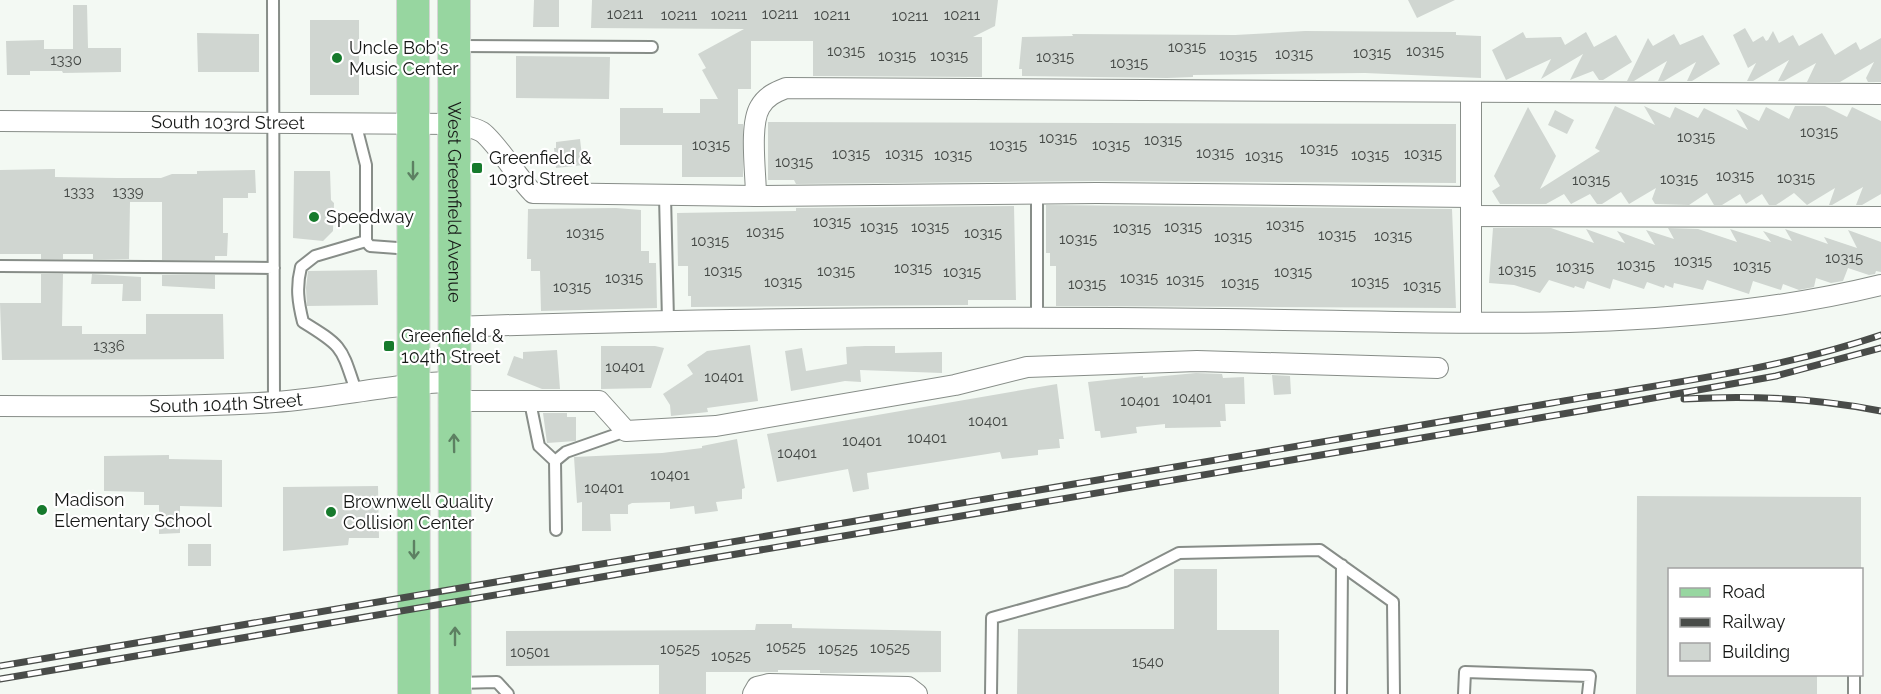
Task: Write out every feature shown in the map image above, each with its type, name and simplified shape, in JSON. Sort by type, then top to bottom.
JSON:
[{"type":"main road","points":[[413,0],[414,694]]},
{"type":"main road","name":"West Greenfield Avenue","points":[[454,0],[455,688]]},
{"type":"street","points":[[756,196],[755,121],[760,106],[771,94],[786,88],[1881,94]]},
{"type":"street","points":[[1471,322],[1472,93]]},
{"type":"street","name":"South 103rd Street","points":[[0,121],[455,124],[479,130],[488,137],[517,177],[533,193],[665,196],[1037,194],[1881,217]]},
{"type":"street","points":[[453,327],[668,320],[1038,318],[1471,322],[1668,319],[1836,296],[1881,285]]},
{"type":"street","points":[[626,431],[716,426],[955,386],[1027,367],[1197,361],[1438,368]]},
{"type":"street","name":"South 104th Street","points":[[0,406],[218,406],[274,402],[414,383],[453,392],[530,402],[599,401],[626,431]]},
{"type":"street","points":[[753,694],[757,687],[769,684],[908,687],[917,694]]},
{"type":"lane","points":[[273,0],[274,402]]},
{"type":"lane","points":[[454,46],[652,47]]},
{"type":"lane","points":[[355,122],[366,165],[366,241],[370,246],[413,250]]},
{"type":"lane","points":[[1037,194],[1038,318]]},
{"type":"lane","points":[[665,196],[668,320]]},
{"type":"lane","points":[[356,392],[342,351],[335,341],[303,322],[297,302],[297,281],[301,267],[315,256],[366,241]]},
{"type":"lane","points":[[0,266],[274,268]]},
{"type":"lane","points":[[530,402],[539,446],[555,462],[556,530]]},
{"type":"lane","points":[[555,462],[566,452],[626,431]]},
{"type":"lane","points":[[991,694],[992,618],[1125,581],[1179,553],[1320,550],[1393,602],[1394,694]]},
{"type":"lane","points":[[1341,694],[1342,565]]},
{"type":"lane","points":[[1464,694],[1465,672],[1590,676],[1588,694]]},
{"type":"lane","points":[[1854,676],[1854,694]]},
{"type":"lane","points":[[455,688],[497,682],[508,694]]},
{"type":"building","points":[[534,0],[559,0],[559,27],[533,27]]},
{"type":"building","points":[[592,0],[998,0],[995,26],[973,37],[982,37],[982,77],[813,76],[813,41],[751,41],[751,89],[738,89],[738,124],[743,124],[743,177],[682,177],[682,145],[620,145],[620,108],[663,108],[663,113],[700,113],[700,99],[718,99],[702,70],[706,68],[698,54],[744,29],[591,28]]},
{"type":"building","points":[[1408,0],[1455,0],[1417,18]]},
{"type":"building","points":[[73,5],[87,5],[88,48],[121,48],[121,72],[30,71],[30,75],[7,75],[6,41],[44,40],[44,49],[73,49]]},
{"type":"building","points":[[310,20],[359,20],[359,95],[310,95]]},
{"type":"building","points":[[1745,28],[1753,42],[1763,36],[1766,41],[1768,40],[1773,31],[1779,43],[1793,35],[1799,46],[1822,33],[1835,55],[1856,42],[1860,50],[1881,38],[1881,82],[1868,82],[1866,78],[1874,62],[1840,82],[1807,82],[1816,63],[1784,81],[1778,81],[1789,60],[1753,81],[1747,81],[1756,63],[1748,68],[1733,35]]},
{"type":"building","points":[[1305,31],[1456,32],[1456,35],[1481,36],[1481,78],[1365,73],[1193,75],[1193,77],[1167,78],[1022,76],[1022,69],[1019,69],[1022,37],[1073,36],[1072,34],[1235,35]]},
{"type":"building","points":[[1523,32],[1526,38],[1561,37],[1565,45],[1586,32],[1594,47],[1616,35],[1632,62],[1603,80],[1599,80],[1593,71],[1570,80],[1583,54],[1541,79],[1551,59],[1506,80],[1492,50]]},
{"type":"building","points":[[197,33],[259,34],[259,72],[198,72]]},
{"type":"building","points":[[1674,34],[1680,45],[1703,35],[1720,64],[1692,81],[1687,81],[1696,62],[1664,81],[1658,81],[1667,61],[1634,81],[1627,81],[1648,38],[1653,46]]},
{"type":"building","points":[[516,56],[610,57],[609,99],[516,98]]},
{"type":"building","points":[[1615,106],[1655,125],[1644,106],[1670,118],[1675,107],[1698,118],[1704,108],[1748,130],[1736,109],[1759,121],[1766,107],[1789,119],[1795,106],[1825,106],[1847,117],[1852,107],[1881,121],[1881,194],[1862,205],[1856,205],[1863,187],[1832,205],[1829,205],[1835,188],[1807,205],[1794,193],[1776,205],[1769,205],[1762,194],[1746,204],[1740,194],[1722,205],[1714,205],[1707,193],[1689,205],[1655,204],[1652,199],[1656,188],[1629,204],[1621,192],[1602,204],[1597,204],[1590,194],[1571,204],[1564,194],[1546,204],[1500,204],[1492,191],[1500,186],[1494,176],[1528,107],[1556,156],[1540,189],[1600,151],[1595,148]]},
{"type":"building","points":[[1555,110],[1574,120],[1567,134],[1548,125]]},
{"type":"building","points":[[768,122],[1456,124],[1456,183],[1097,181],[796,184],[794,180],[768,180]]},
{"type":"building","points":[[580,139],[583,165],[556,168],[554,148],[556,148],[556,142]]},
{"type":"building","points":[[55,169],[55,177],[117,178],[161,178],[172,174],[197,174],[197,171],[255,170],[256,193],[248,193],[248,198],[223,198],[223,233],[228,233],[227,256],[215,256],[215,260],[162,260],[162,202],[130,202],[129,259],[93,259],[93,254],[63,254],[63,259],[41,259],[41,254],[0,254],[0,170]]},
{"type":"building","name":"Speedway","points":[[294,171],[330,171],[331,200],[334,203],[333,231],[323,241],[293,238]]},
{"type":"building","points":[[1046,205],[1452,209],[1456,308],[1056,306],[1056,266],[1050,266],[1050,253],[1046,253]]},
{"type":"building","points":[[1014,206],[1016,300],[968,300],[968,305],[691,307],[691,296],[688,296],[688,266],[678,266],[677,213],[796,211],[796,208]]},
{"type":"building","points":[[528,209],[641,210],[641,251],[649,251],[649,263],[656,263],[657,308],[541,311],[540,271],[531,271],[531,259],[527,259]]},
{"type":"building","points":[[1493,228],[1551,228],[1594,243],[1586,229],[1625,243],[1617,231],[1655,245],[1646,230],[1674,239],[1668,228],[1698,229],[1737,242],[1730,229],[1771,242],[1763,231],[1792,241],[1785,229],[1828,244],[1824,237],[1857,248],[1848,230],[1881,242],[1881,272],[1876,271],[1875,274],[1869,275],[1848,268],[1843,281],[1831,283],[1816,278],[1814,287],[1799,290],[1783,284],[1781,290],[1753,281],[1749,294],[1707,280],[1703,290],[1674,283],[1673,288],[1665,285],[1664,288],[1647,282],[1644,289],[1613,279],[1610,289],[1587,281],[1584,289],[1549,280],[1540,293],[1514,285],[1489,283]]},
{"type":"building","points":[[377,270],[378,305],[307,306],[308,271]]},
{"type":"building","points":[[41,274],[63,274],[62,326],[82,326],[82,334],[146,334],[146,314],[223,314],[224,359],[2,360],[0,303],[41,303]]},
{"type":"building","points":[[92,274],[141,277],[141,301],[122,301],[123,284],[91,284]]},
{"type":"building","points":[[162,275],[215,275],[215,289],[162,286]]},
{"type":"building","points":[[750,345],[758,401],[707,408],[708,412],[671,416],[670,405],[663,394],[693,374],[687,365],[707,351]]},
{"type":"building","points":[[601,346],[664,348],[651,388],[601,389]]},
{"type":"building","points":[[895,346],[895,353],[942,352],[942,373],[860,370],[861,382],[845,381],[791,391],[785,351],[802,348],[806,371],[847,364],[846,347]]},
{"type":"building","points":[[557,350],[560,389],[542,389],[507,375],[514,356],[523,359],[523,352]]},
{"type":"building","points":[[1196,373],[1222,374],[1223,378],[1244,377],[1245,404],[1225,404],[1226,421],[1220,421],[1221,427],[1165,428],[1165,424],[1136,427],[1137,433],[1101,438],[1100,431],[1095,431],[1088,382]]},
{"type":"building","points":[[1272,375],[1290,376],[1291,394],[1274,395]]},
{"type":"building","points":[[1057,384],[1064,439],[1059,439],[1060,448],[1038,450],[1038,455],[1002,459],[1000,452],[867,473],[869,489],[853,492],[848,469],[777,482],[767,434]]},
{"type":"building","points":[[543,413],[567,413],[567,417],[576,417],[576,441],[547,443]]},
{"type":"building","points":[[737,439],[745,488],[742,489],[742,499],[716,502],[718,511],[695,514],[694,506],[670,509],[670,502],[632,503],[628,505],[628,514],[610,514],[611,531],[582,531],[582,502],[577,503],[574,457],[662,453],[702,448],[702,446]]},
{"type":"building","points":[[169,455],[169,459],[222,460],[222,507],[180,506],[180,533],[159,534],[159,505],[144,505],[144,492],[104,491],[104,456]]},
{"type":"building","name":"Brownwell Quality Collision Center","points":[[378,486],[379,538],[349,538],[348,545],[283,551],[283,487]]},
{"type":"building","points":[[1637,496],[1861,497],[1861,568],[1668,568],[1668,676],[1817,676],[1817,694],[1636,694]]},
{"type":"building","points":[[188,544],[211,544],[211,566],[188,566]]},
{"type":"building","points":[[1174,569],[1217,569],[1217,630],[1279,630],[1279,694],[1017,694],[1018,629],[1174,629]]},
{"type":"building","points":[[756,624],[792,624],[792,628],[941,631],[941,672],[820,673],[820,670],[778,670],[778,672],[706,672],[706,694],[659,694],[659,665],[506,666],[506,631],[755,630]]},
{"type":"railway","points":[[0,666],[1718,375],[1800,358],[1881,335]]},
{"type":"railway","points":[[0,679],[1586,410],[1776,376],[1881,348]]},
{"type":"railway","points":[[1684,399],[1734,397],[1783,399],[1832,403],[1881,411]]},
{"type":"place","name":"Uncle Bob's Music Center","points":[[337,58]]},
{"type":"place","name":"Greenfield & 103rd Street","points":[[477,168]]},
{"type":"place","name":"Speedway","points":[[314,217]]},
{"type":"place","name":"Greenfield & 104th Street","points":[[389,346]]},
{"type":"place","name":"Madison Elementary School","points":[[42,510]]},
{"type":"place","name":"Brownwell Quality Collision Center","points":[[331,512]]}]
